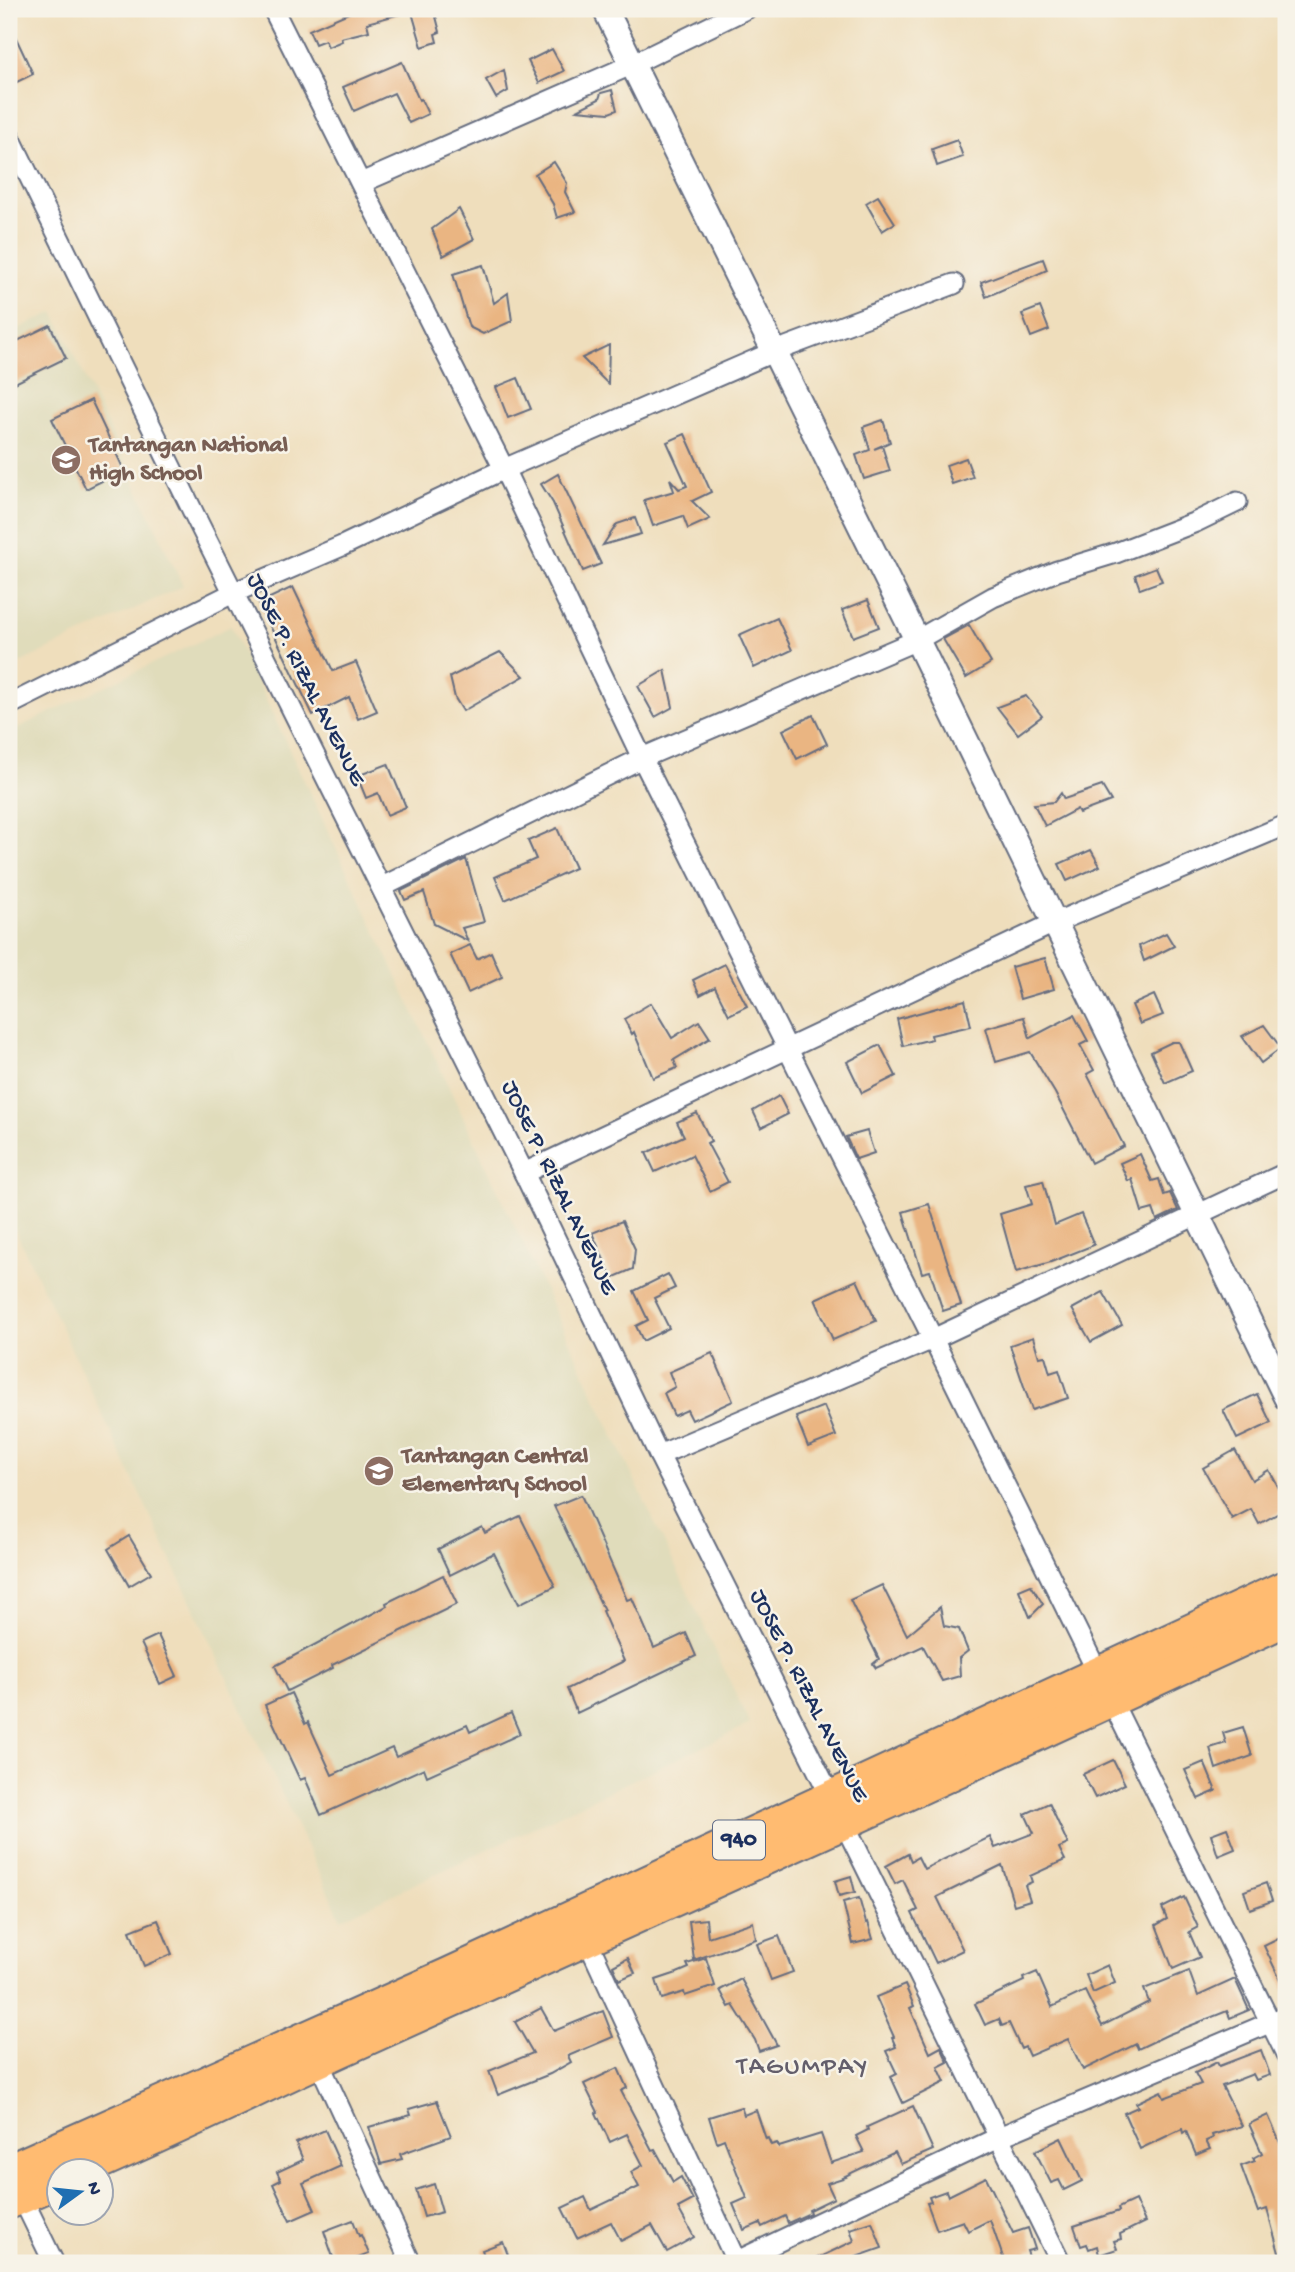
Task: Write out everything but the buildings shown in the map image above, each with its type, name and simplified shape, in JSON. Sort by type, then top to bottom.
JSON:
[{"type":"highway","name":"940","points":[[1104,1688],[1286,1587]]},
{"type":"highway","name":"940","points":[[12,2182],[142,2129],[313,2049],[448,1975],[582,1927],[1104,1688],[1286,1619]]},
{"type":"highway","name":"940","points":[[103,2156],[142,2129]]},
{"type":"highway","points":[[12,2182],[46,2181]]},
{"type":"street","points":[[273,9],[504,470],[642,758],[933,1339],[1104,1688],[1279,2019],[1286,2054]]},
{"type":"street","points":[[604,9],[917,640],[1286,1396]]},
{"type":"street","points":[[361,183],[631,65],[746,9]]},
{"type":"street","name":"JOSE P. RIZAL AVENUE","points":[[9,135],[233,593],[524,1173],[659,1455],[838,1810],[1061,2263]]},
{"type":"street","points":[[9,705],[233,593],[342,547],[504,470],[772,352],[954,284]]},
{"type":"street","points":[[382,887],[642,758],[917,640],[993,597],[1057,571],[1116,553],[1196,522],[1237,502]]},
{"type":"street","points":[[524,1173],[1054,923],[1286,825]]},
{"type":"street","points":[[659,1455],[933,1339],[1286,1173]]},
{"type":"street","points":[[582,1927],[735,2263],[999,2137],[1279,2019]]},
{"type":"street","points":[[313,2049],[411,2263]]},
{"type":"street","points":[[12,2182],[54,2263]]},
{"type":"shaded area","name":"Tantangan National High School","points":[[54,312],[183,586],[9,668],[9,333]]},
{"type":"shaded area","name":"Tantangan Central Elementary School","points":[[231,626],[750,1724],[341,1919],[9,1217],[9,732]]},
{"type":"place","name":"Tantangan National High School","points":[[66,460]]},
{"type":"place","name":"Tantangan Central Elementary School","points":[[379,1471]]},
{"type":"district","name":"TAGUMPAY","points":[[803,2068]]}]
